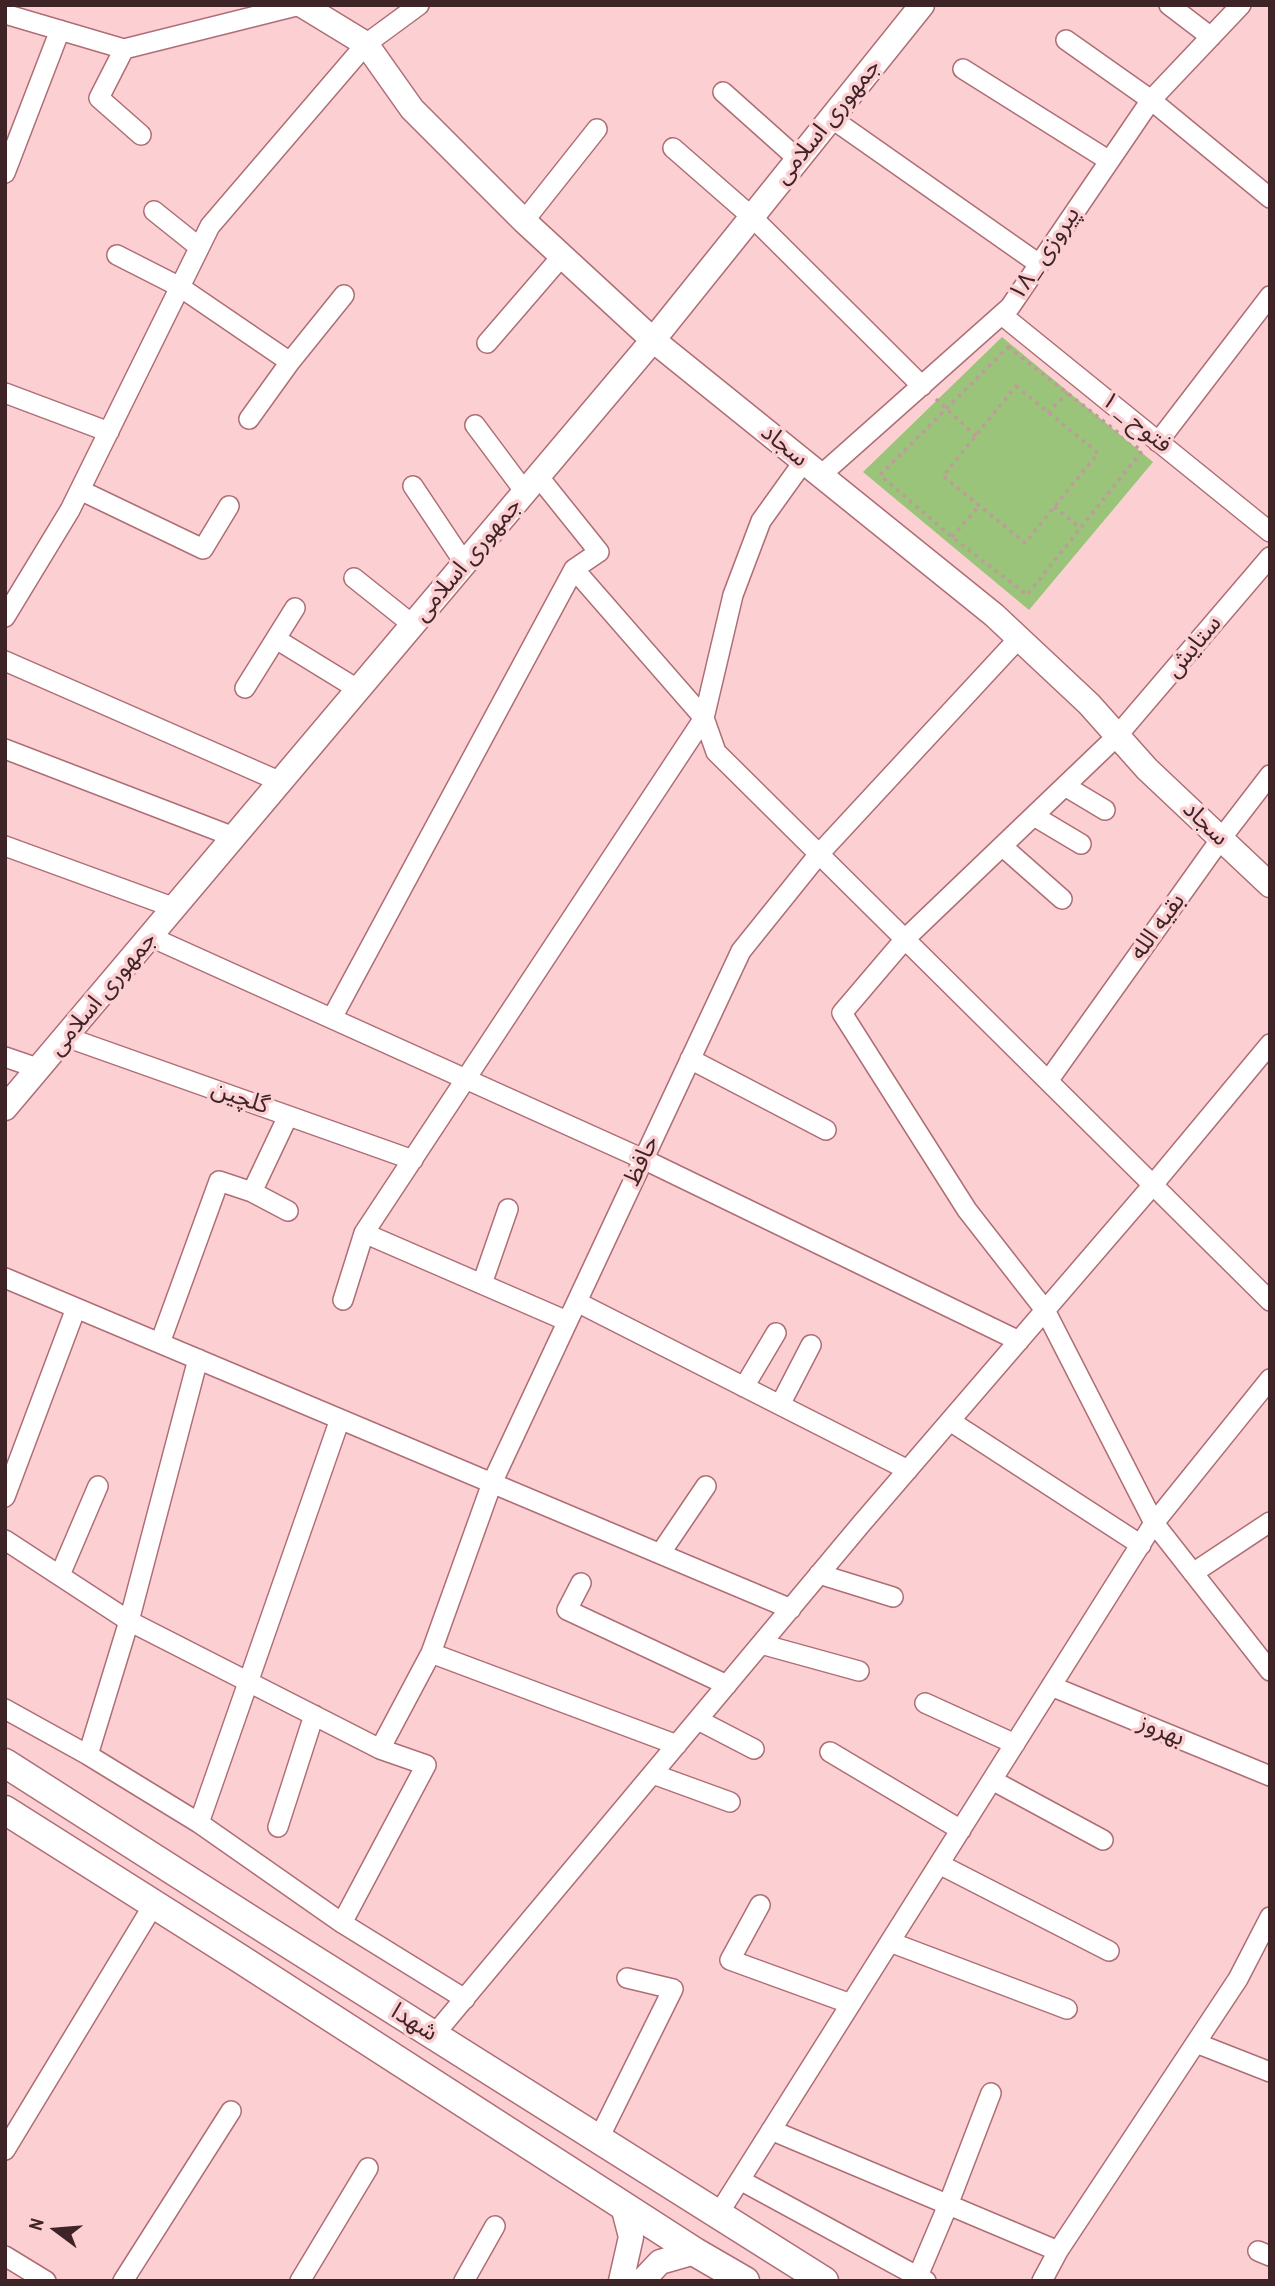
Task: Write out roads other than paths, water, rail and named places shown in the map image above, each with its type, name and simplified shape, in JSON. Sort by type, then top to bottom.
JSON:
[{"type":"main road","name":"شهدا","points":[[5,1763],[824,2281]]},
{"type":"main road","points":[[45,1835],[65,1801]]},
{"type":"main road","name":"شهدا","points":[[5,1810],[695,2252],[745,2281]]},
{"type":"street","name":"سجاد","points":[[301,5],[366,44],[412,109],[524,221],[653,340],[994,615],[1089,704],[1147,769],[1270,885]]},
{"type":"street","points":[[5,14],[124,49],[301,5]]},
{"type":"street","points":[[5,617],[70,510],[210,226],[366,44],[419,5]]},
{"type":"street","name":"جمهوری اسلامی","points":[[5,1108],[653,340],[922,5]]},
{"type":"street","points":[[1168,5],[1211,37]]},
{"type":"street","name":"پیروزی _۱۸","points":[[704,718],[733,595],[761,521],[812,468],[922,386],[1010,307],[1150,100],[1241,5]]},
{"type":"street","points":[[5,173],[60,30]]},
{"type":"street","points":[[1066,40],[1150,100],[1270,198]]},
{"type":"street","points":[[124,49],[99,98],[141,135]]},
{"type":"street","points":[[963,69],[1108,160]]},
{"type":"street","points":[[723,92],[798,159]]},
{"type":"street","points":[[831,118],[1039,264]]},
{"type":"street","points":[[524,221],[597,129]]},
{"type":"street","points":[[673,148],[752,217],[922,386]]},
{"type":"street","points":[[154,211],[200,247]]},
{"type":"street","points":[[117,255],[180,287],[290,362]]},
{"type":"street","points":[[487,344],[562,256]]},
{"type":"street","points":[[248,419],[344,295]]},
{"type":"street","points":[[1158,442],[1270,296]]},
{"type":"street","name":"فتوح _ ۱","points":[[1002,315],[1270,532]]},
{"type":"street","points":[[5,393],[108,432]]},
{"type":"street","points":[[332,1018],[574,569],[599,552],[475,425]]},
{"type":"street","points":[[413,486],[465,564]]},
{"type":"street","points":[[80,490],[203,549],[229,506]]},
{"type":"street","name":"ستایش","points":[[1045,1311],[967,1210],[842,1013],[905,939],[1117,736],[1270,557]]},
{"type":"street","points":[[574,569],[704,718],[716,752],[1270,1301]]},
{"type":"street","points":[[354,578],[413,625]]},
{"type":"street","points":[[245,688],[295,608]]},
{"type":"street","name":"حافظ","points":[[380,1749],[431,1653],[492,1483],[741,951],[819,854],[1019,638]]},
{"type":"street","points":[[276,639],[359,690]]},
{"type":"street","points":[[5,661],[281,782]]},
{"type":"street","points":[[343,1300],[364,1233],[704,718]]},
{"type":"street","points":[[5,748],[234,837]]},
{"type":"street","name":"بقیه الله","points":[[1048,1082],[1220,840],[1270,775]]},
{"type":"street","points":[[1065,786],[1105,810]]},
{"type":"street","points":[[1034,816],[1081,844]]},
{"type":"street","points":[[5,846],[175,908]]},
{"type":"street","points":[[1002,846],[1062,899]]},
{"type":"street","points":[[151,937],[643,1159],[1018,1341]]},
{"type":"street","name":"گلچین","points":[[66,1037],[413,1160]]},
{"type":"street","points":[[434,2035],[820,1574],[1270,1044]]},
{"type":"street","points":[[5,1057],[40,1069]]},
{"type":"street","points":[[690,1059],[825,1130]]},
{"type":"street","points":[[252,1192],[288,1116]]},
{"type":"street","points":[[160,1343],[219,1181],[252,1192],[288,1211]]},
{"type":"street","points":[[482,1284],[508,1209]]},
{"type":"street","points":[[364,1233],[567,1321]]},
{"type":"street","points":[[5,1278],[791,1609]]},
{"type":"street","points":[[576,1302],[908,1470]]},
{"type":"street","points":[[5,1497],[76,1308]]},
{"type":"street","points":[[1045,1311],[1154,1523],[1270,1671]]},
{"type":"street","points":[[744,1387],[776,1333]]},
{"type":"street","points":[[780,1405],[811,1345]]},
{"type":"street","points":[[88,1755],[129,1621],[198,1359]]},
{"type":"street","points":[[719,2213],[1154,1523],[1270,1379]]},
{"type":"street","points":[[199,1823],[340,1419]]},
{"type":"street","points":[[950,1421],[1140,1545]]},
{"type":"street","points":[[60,1575],[98,1486]]},
{"type":"street","points":[[660,1554],[706,1486]]},
{"type":"street","points":[[1193,1573],[1270,1522]]},
{"type":"street","points":[[5,1540],[129,1621],[380,1749],[426,1765],[342,1923]]},
{"type":"street","points":[[820,1574],[893,1597]]},
{"type":"street","points":[[581,1583],[567,1610],[727,1685]]},
{"type":"street","points":[[761,1644],[859,1671]]},
{"type":"street","points":[[431,1653],[677,1745]]},
{"type":"street","name":"بهروز","points":[[1051,1686],[1270,1776]]},
{"type":"street","points":[[925,1703],[1015,1744]]},
{"type":"street","points":[[5,1709],[88,1755],[199,1823],[342,1923],[465,1999]]},
{"type":"street","points":[[278,1826],[314,1715]]},
{"type":"street","points":[[698,1720],[754,1749]]},
{"type":"street","points":[[830,1752],[961,1830]]},
{"type":"street","points":[[653,1774],[730,1802]]},
{"type":"street","points":[[992,1780],[1103,1840]]},
{"type":"street","points":[[939,1864],[1110,1951]]},
{"type":"street","points":[[5,2150],[154,1904]]},
{"type":"street","points":[[760,1905],[730,1960],[851,2004]]},
{"type":"street","points":[[1042,2281],[1058,2251],[1238,1979],[1267,1928]]},
{"type":"street","points":[[890,1942],[1067,2009]]},
{"type":"street","points":[[599,2138],[673,1989],[627,1978]]},
{"type":"street","points":[[1196,2043],[1270,2072]]},
{"type":"street","points":[[740,2180],[922,2279],[991,2093]]},
{"type":"street","points":[[123,2281],[231,2111]]},
{"type":"street","points":[[771,2130],[1058,2251]]},
{"type":"street","points":[[300,2281],[368,2168]]},
{"type":"street","points":[[621,2281],[631,2238],[623,2206]]},
{"type":"street","points":[[464,2281],[495,2226]]},
{"type":"street","points":[[642,2281],[660,2262],[695,2252]]},
{"type":"street","points":[[5,2256],[46,2281]]}]
